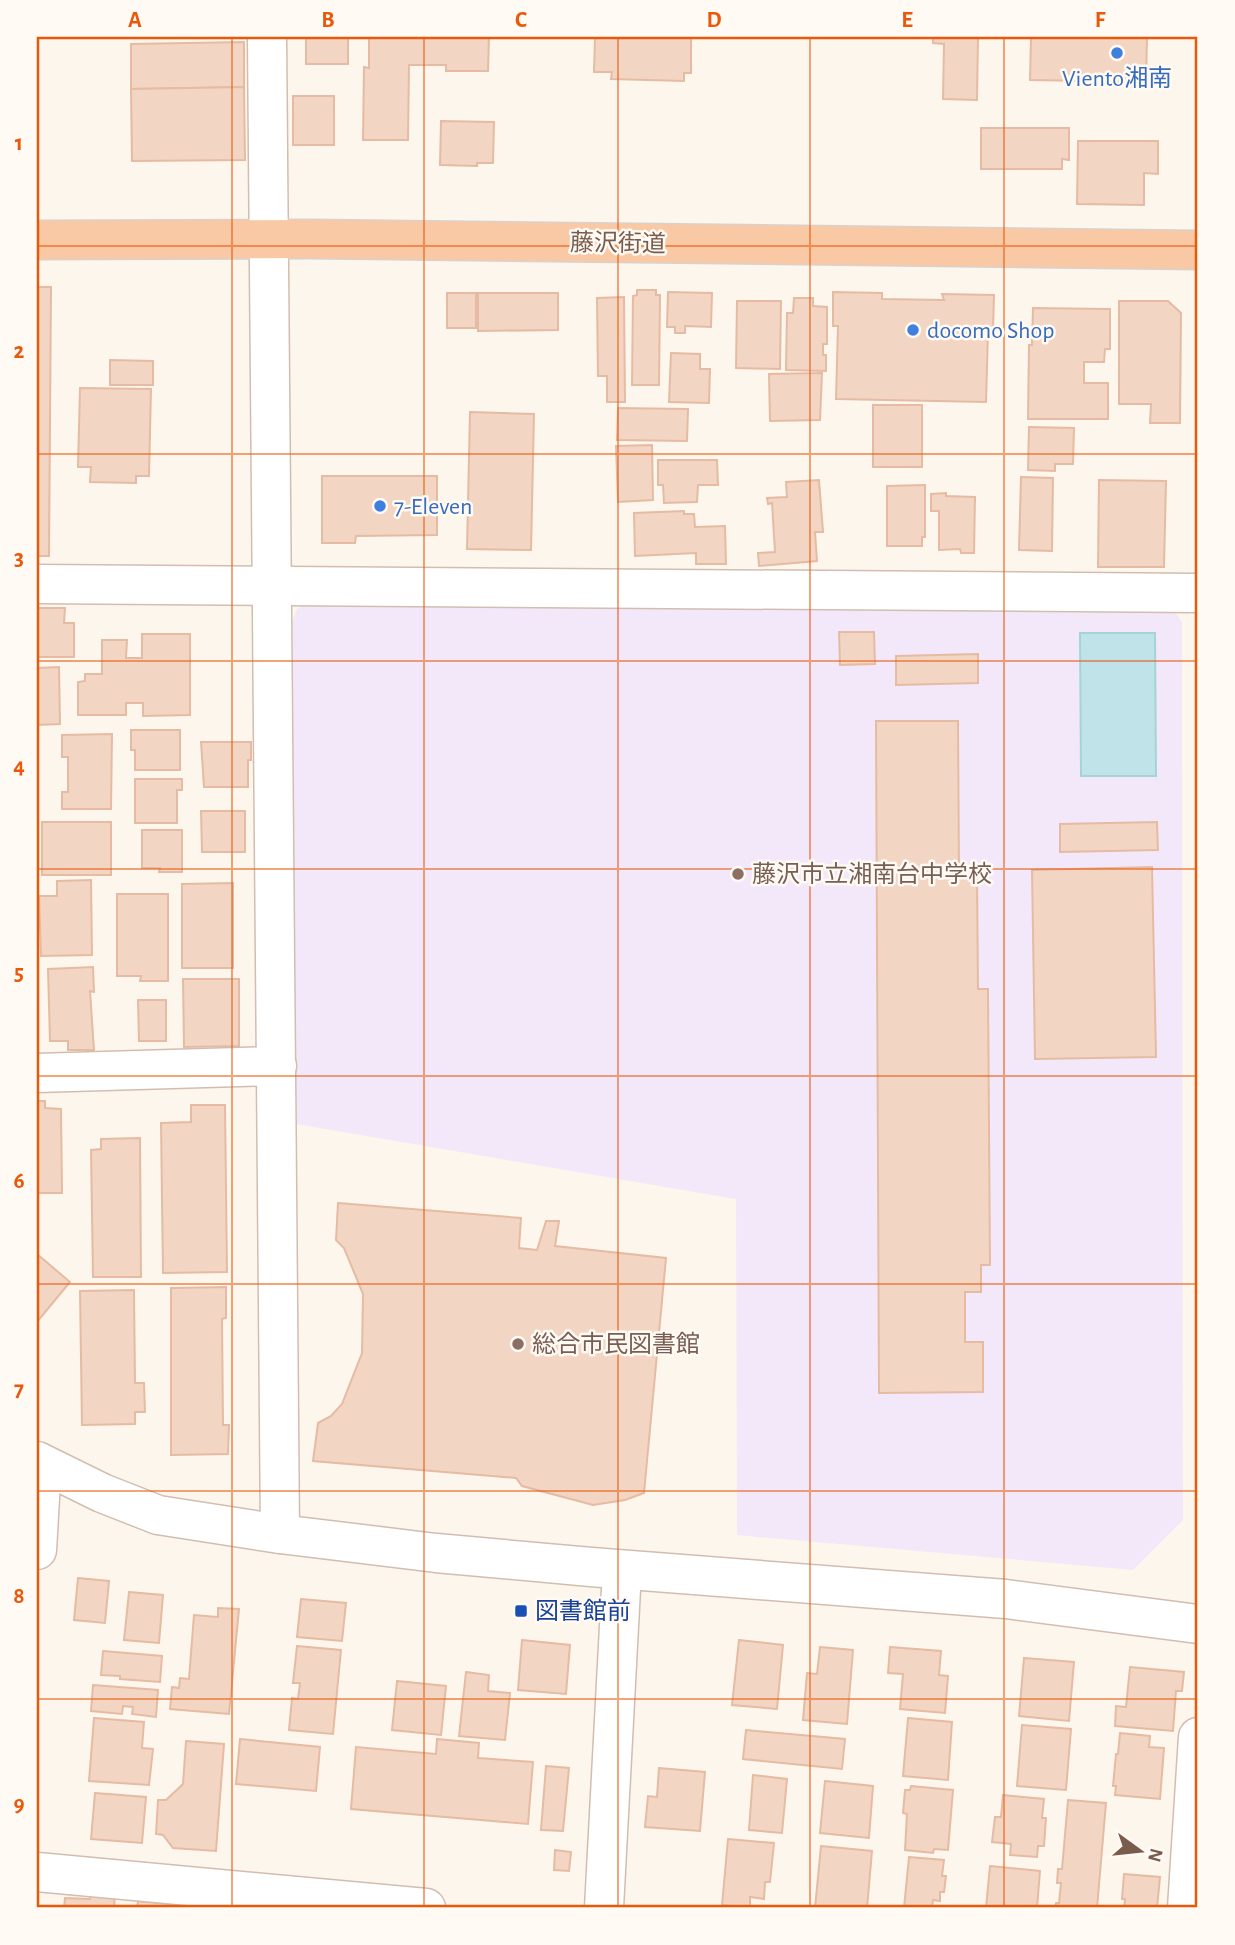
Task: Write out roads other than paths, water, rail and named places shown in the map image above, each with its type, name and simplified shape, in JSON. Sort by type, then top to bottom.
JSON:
[{"type":"highway","name":"藤沢街道","points":[[37,240],[268,239],[1198,250]]},
{"type":"street","points":[[267,37],[280,1534]]},
{"type":"street","points":[[37,584],[1198,593]]},
{"type":"street","points":[[37,1073],[278,1066]]},
{"type":"street","points":[[37,1541],[39,1462],[102,1493],[159,1515],[280,1534],[436,1553],[622,1570],[1006,1599],[1198,1625]]},
{"type":"street","points":[[604,1908],[622,1570]]},
{"type":"street","points":[[1187,1908],[1198,1737]]},
{"type":"street","points":[[37,1872],[426,1908]]},
{"type":"water","points":[[1080,633],[1155,633],[1156,776],[1081,776]]},
{"type":"place","name":"Viento湘南","points":[[1117,53]]},
{"type":"place","name":"docomo Shop","points":[[913,330]]},
{"type":"place","name":"7-Eleven","points":[[380,506]]},
{"type":"place","name":"藤沢市立湘南台中学校","points":[[738,874]]},
{"type":"place","name":"総合市民図書館","points":[[518,1344]]},
{"type":"place","name":"図書館前","points":[[521,1611]]}]
